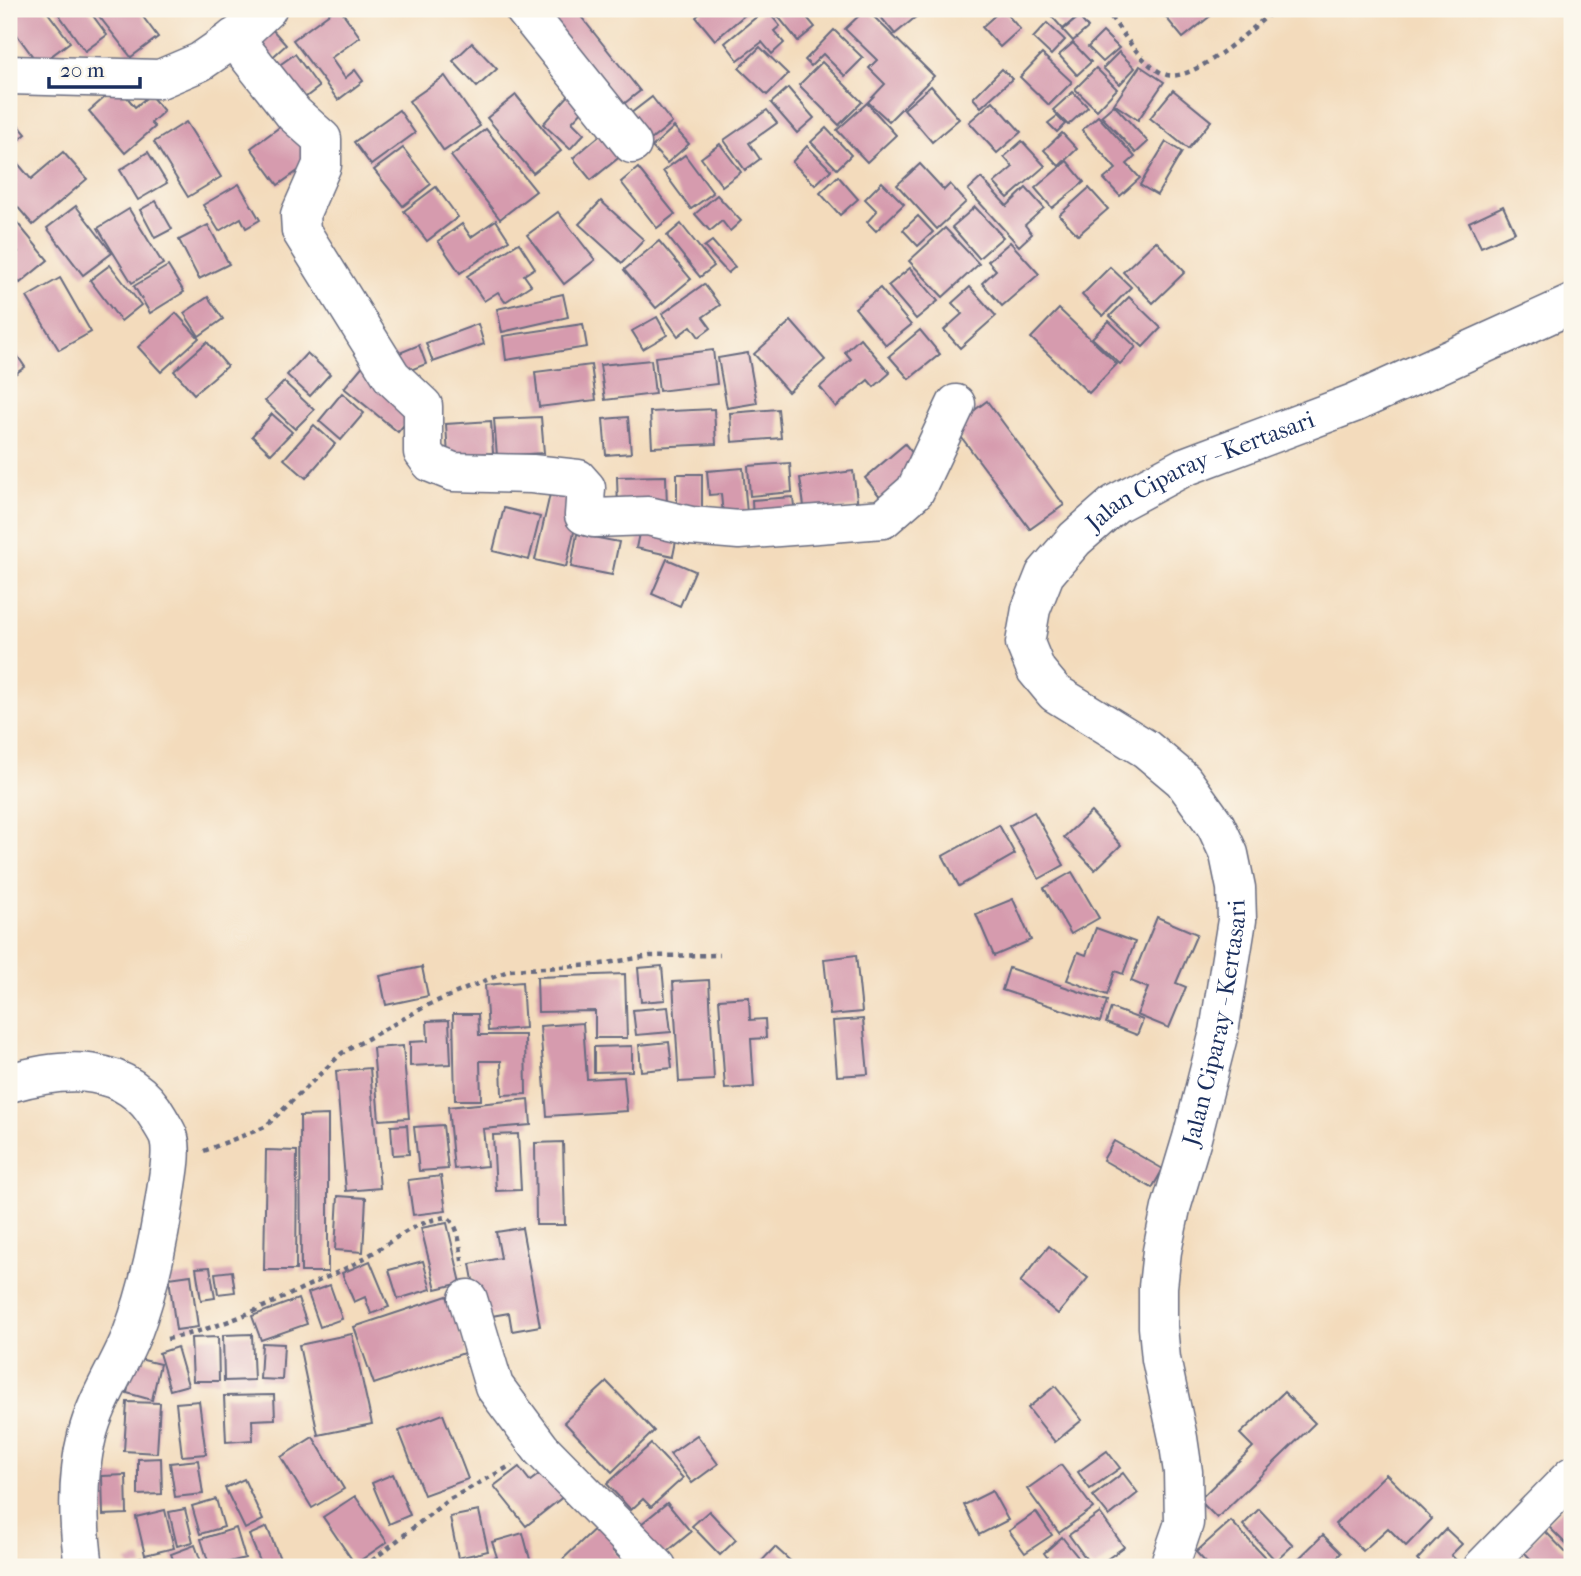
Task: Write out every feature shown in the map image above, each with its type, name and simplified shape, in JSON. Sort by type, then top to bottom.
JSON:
[{"type":"street","points":[[9,75],[160,79],[200,62],[234,38],[267,9]]},
{"type":"street","points":[[524,9],[632,144]]},
{"type":"street","points":[[234,38],[294,114],[322,139],[322,165],[300,215],[301,231],[391,376],[423,406],[423,452],[431,463],[453,472],[532,474],[578,479],[586,488],[584,515],[594,518],[648,516],[691,526],[739,530],[883,519],[915,491],[956,404]]},
{"type":"street","name":"Jalan Ciparay - Kertasari","points":[[1169,1567],[1184,1523],[1183,1472],[1161,1359],[1158,1287],[1171,1208],[1219,1032],[1237,920],[1236,888],[1229,854],[1216,826],[1183,780],[1146,749],[1055,693],[1036,670],[1025,643],[1031,610],[1045,574],[1075,539],[1115,505],[1184,467],[1354,403],[1572,304]]},
{"type":"street","points":[[9,1083],[48,1074],[75,1072],[109,1076],[134,1088],[150,1103],[169,1138],[170,1162],[162,1222],[151,1272],[125,1347],[91,1421],[86,1439],[78,1506],[84,1567]]},
{"type":"street","points":[[468,1299],[494,1385],[541,1449],[657,1567]]},
{"type":"street","points":[[1483,1567],[1572,1476]]},
{"type":"path","points":[[1105,9],[1140,56],[1168,75],[1200,68],[1276,9]]},
{"type":"path","points":[[170,1162],[265,1127],[342,1053],[428,1005],[510,970],[596,965],[650,956],[720,955]]},
{"type":"path","points":[[125,1347],[225,1324],[361,1260],[398,1235],[430,1219],[447,1217],[456,1226],[468,1299]]},
{"type":"path","points":[[364,1567],[448,1500],[541,1449]]},
{"type":"building","points":[[14,9],[45,9],[70,42],[39,65],[9,24],[9,13]]},
{"type":"building","points":[[55,9],[88,9],[107,35],[85,51]]},
{"type":"building","points":[[137,9],[158,37],[131,57],[95,11]]},
{"type":"building","points":[[335,9],[340,9],[360,37],[331,58],[345,78],[355,70],[363,81],[338,100],[293,40]]},
{"type":"building","points":[[536,9],[575,9],[640,91],[616,110]]},
{"type":"building","points":[[705,9],[752,9],[715,40],[696,17]]},
{"type":"building","points":[[766,9],[780,26],[774,31],[784,43],[772,54],[762,42],[738,60],[725,43]]},
{"type":"building","points":[[772,9],[800,9],[815,27],[798,41]]},
{"type":"building","points":[[866,9],[934,76],[889,121],[868,102],[885,84],[869,68],[877,60],[845,29]]},
{"type":"building","points":[[874,9],[910,9],[917,16],[895,34]]},
{"type":"building","points":[[1002,9],[1020,29],[1000,47],[982,27]]},
{"type":"building","points":[[1071,9],[1078,16],[1063,29],[1047,11]]},
{"type":"building","points":[[1159,9],[1219,9],[1183,38]]},
{"type":"building","points":[[1079,17],[1088,28],[1073,41],[1063,30]]},
{"type":"building","points":[[264,20],[286,45],[267,62],[244,37]]},
{"type":"building","points":[[1047,23],[1065,40],[1051,55],[1033,38]]},
{"type":"building","points":[[834,30],[863,58],[845,76],[823,54],[811,66],[805,60]]},
{"type":"building","points":[[1103,32],[1119,48],[1103,62],[1088,47]]},
{"type":"building","points":[[472,43],[497,69],[477,87],[453,61]]},
{"type":"building","points":[[1073,43],[1091,62],[1077,75],[1059,55]]},
{"type":"building","points":[[760,47],[788,74],[767,95],[739,68]]},
{"type":"building","points":[[1119,52],[1135,68],[1120,84],[1103,68]]},
{"type":"building","points":[[295,54],[319,87],[298,103],[274,69]]},
{"type":"building","points":[[1042,54],[1072,82],[1049,105],[1020,77]]},
{"type":"building","points":[[822,62],[862,102],[839,125],[799,85]]},
{"type":"building","points":[[1140,66],[1164,82],[1138,120],[1114,104]]},
{"type":"building","points":[[1096,68],[1117,89],[1097,110],[1075,89]]},
{"type":"building","points":[[1002,69],[1012,79],[981,107],[973,98]]},
{"type":"building","points":[[445,76],[480,126],[444,151],[409,101]]},
{"type":"building","points":[[118,86],[135,107],[150,95],[164,111],[151,123],[155,127],[125,153],[89,111]]},
{"type":"building","points":[[931,86],[959,119],[932,142],[904,109]]},
{"type":"building","points":[[788,88],[814,118],[797,133],[771,103]]},
{"type":"building","points":[[1173,90],[1211,121],[1188,149],[1150,118]]},
{"type":"building","points":[[1073,92],[1088,107],[1068,125],[1053,110]]},
{"type":"building","points":[[570,94],[585,108],[572,122],[584,134],[570,149],[543,124]]},
{"type":"building","points":[[516,95],[561,151],[533,173],[487,118]]},
{"type":"building","points":[[652,97],[672,123],[647,143],[626,117]]},
{"type":"building","points":[[993,101],[1021,132],[997,153],[969,122]]},
{"type":"building","points":[[867,103],[896,135],[867,162],[837,130]]},
{"type":"building","points":[[1114,105],[1148,142],[1136,153],[1101,116]]},
{"type":"building","points":[[399,110],[415,133],[371,165],[354,142]]},
{"type":"building","points":[[767,110],[777,123],[749,143],[760,159],[745,170],[724,140]]},
{"type":"building","points":[[9,114],[26,134],[9,148]]},
{"type":"building","points":[[1057,116],[1065,124],[1057,132],[1048,123]]},
{"type":"building","points":[[1098,116],[1135,157],[1127,164],[1140,178],[1120,196],[1104,179],[1116,169],[1082,130]]},
{"type":"building","points":[[288,121],[316,158],[278,185],[251,148]]},
{"type":"building","points":[[186,122],[221,177],[188,197],[154,142]]},
{"type":"building","points":[[674,127],[689,144],[667,163],[652,147]]},
{"type":"building","points":[[609,128],[627,151],[591,180],[573,158]]},
{"type":"building","points":[[826,128],[851,155],[837,169],[811,142]]},
{"type":"building","points":[[486,129],[536,191],[500,219],[451,156]]},
{"type":"building","points":[[1062,133],[1077,149],[1059,166],[1044,150]]},
{"type":"building","points":[[1022,141],[1045,166],[1008,198],[994,183],[1013,167],[1004,157]]},
{"type":"building","points":[[1166,142],[1182,152],[1157,195],[1140,185]]},
{"type":"building","points":[[720,144],[741,172],[722,186],[701,158]]},
{"type":"building","points":[[807,146],[831,170],[815,185],[792,162]]},
{"type":"building","points":[[403,148],[431,184],[403,206],[374,170]]},
{"type":"building","points":[[63,152],[87,179],[33,225],[9,197],[9,153],[31,179]]},
{"type":"building","points":[[148,152],[167,183],[138,200],[120,170]]},
{"type":"building","points":[[685,155],[713,193],[691,209],[663,171]]},
{"type":"building","points":[[1067,161],[1084,182],[1052,208],[1035,188]]},
{"type":"building","points":[[920,164],[944,190],[950,184],[966,202],[937,229],[897,185]]},
{"type":"building","points":[[638,168],[675,214],[657,228],[621,182]]},
{"type":"building","points":[[838,176],[858,199],[840,215],[820,193]]},
{"type":"building","points":[[981,178],[1007,206],[1026,188],[1044,208],[1025,225],[1032,234],[1019,246],[968,190]]},
{"type":"building","points":[[882,182],[904,204],[876,231],[867,222],[877,211],[865,199]]},
{"type":"building","points":[[239,184],[260,220],[246,228],[241,218],[219,231],[203,205]]},
{"type":"building","points":[[436,187],[458,217],[427,241],[404,211]]},
{"type":"building","points":[[1089,188],[1108,209],[1078,235],[1059,215]]},
{"type":"building","points":[[717,195],[741,221],[730,231],[722,221],[710,231],[695,214]]},
{"type":"building","points":[[156,201],[172,229],[155,238],[140,210]]},
{"type":"building","points":[[601,201],[644,240],[622,263],[579,224]]},
{"type":"building","points":[[76,206],[112,253],[83,275],[47,228]]},
{"type":"building","points":[[1503,206],[1515,232],[1481,247],[1469,222]]},
{"type":"building","points":[[975,207],[1003,237],[979,258],[952,227]]},
{"type":"building","points":[[129,209],[163,264],[132,283],[98,228]]},
{"type":"building","points":[[558,212],[595,260],[564,284],[527,235]]},
{"type":"building","points":[[918,216],[933,232],[918,246],[903,230]]},
{"type":"building","points":[[14,219],[48,260],[20,283],[9,269],[9,260],[18,252],[9,241],[9,223]]},
{"type":"building","points":[[496,220],[509,240],[460,273],[438,241],[462,224],[471,237]]},
{"type":"building","points":[[681,224],[714,266],[700,277],[667,236]]},
{"type":"building","points":[[208,225],[229,264],[199,279],[179,240]]},
{"type":"building","points":[[945,228],[979,264],[943,297],[909,261]]},
{"type":"building","points":[[659,241],[691,279],[656,308],[624,270]]},
{"type":"building","points":[[712,241],[735,267],[728,273],[704,247]]},
{"type":"building","points":[[1156,241],[1185,272],[1153,303],[1123,272]]},
{"type":"building","points":[[1010,242],[1039,274],[1002,306],[982,283],[996,270],[988,261]]},
{"type":"building","points":[[519,243],[535,268],[524,275],[531,285],[505,302],[498,292],[484,301],[467,276]]},
{"type":"building","points":[[110,265],[141,305],[121,321],[90,280]]},
{"type":"building","points":[[168,266],[184,292],[150,313],[134,286]]},
{"type":"building","points":[[1110,267],[1131,287],[1103,316],[1082,295]]},
{"type":"building","points":[[910,268],[938,301],[916,319],[888,286]]},
{"type":"building","points":[[60,278],[91,332],[59,350],[27,297]]},
{"type":"building","points":[[704,284],[720,305],[703,317],[711,328],[699,337],[691,326],[678,336],[662,314]]},
{"type":"building","points":[[970,287],[996,316],[960,348],[944,330],[962,314],[952,303]]},
{"type":"building","points":[[880,288],[911,325],[886,345],[855,308]]},
{"type":"building","points":[[563,294],[568,317],[502,332],[497,309]]},
{"type":"building","points":[[208,297],[223,319],[199,336],[184,313]]},
{"type":"building","points":[[1129,297],[1161,328],[1143,347],[1110,316]]},
{"type":"building","points":[[1059,309],[1117,364],[1089,393],[1031,338]]},
{"type":"building","points":[[176,313],[199,338],[161,372],[138,347]]},
{"type":"building","points":[[657,317],[667,335],[643,349],[632,331]]},
{"type":"building","points":[[791,321],[825,360],[788,392],[754,354]]},
{"type":"building","points":[[1109,321],[1136,347],[1120,364],[1092,338]]},
{"type":"building","points":[[478,324],[484,344],[433,362],[426,343]]},
{"type":"building","points":[[583,324],[587,347],[506,360],[503,336]]},
{"type":"building","points":[[920,330],[940,354],[909,379],[889,356]]},
{"type":"building","points":[[860,338],[890,373],[874,387],[868,380],[836,407],[820,387],[851,359],[845,352]]},
{"type":"building","points":[[207,342],[227,366],[194,394],[174,371]]},
{"type":"building","points":[[419,345],[426,364],[400,374],[392,356]]},
{"type":"building","points":[[12,348],[25,367],[9,378],[9,350]]},
{"type":"building","points":[[713,350],[717,384],[659,391],[655,357]]},
{"type":"building","points":[[307,353],[330,374],[310,396],[287,375]]},
{"type":"building","points":[[748,353],[757,403],[727,408],[718,358]]},
{"type":"building","points":[[651,360],[655,394],[605,400],[600,365]]},
{"type":"building","points":[[365,363],[419,407],[398,432],[344,388]]},
{"type":"building","points":[[591,365],[596,400],[539,407],[535,372]]},
{"type":"building","points":[[284,382],[314,410],[295,429],[265,401]]},
{"type":"building","points":[[342,393],[364,413],[341,440],[319,421]]},
{"type":"building","points":[[987,401],[1064,505],[1030,529],[953,426]]},
{"type":"building","points":[[714,409],[716,444],[652,447],[650,412]]},
{"type":"building","points":[[778,409],[781,438],[732,442],[730,413]]},
{"type":"building","points":[[272,414],[292,432],[271,454],[252,436]]},
{"type":"building","points":[[541,417],[544,453],[497,456],[494,419]]},
{"type":"building","points":[[628,417],[631,453],[606,455],[603,419]]},
{"type":"building","points":[[491,421],[493,453],[448,456],[446,424]]},
{"type":"building","points":[[314,425],[335,444],[306,478],[284,459]]},
{"type":"building","points":[[905,444],[923,466],[882,499],[865,478]]},
{"type":"building","points":[[790,463],[792,492],[750,496],[748,466]]},
{"type":"building","points":[[743,468],[747,513],[723,515],[721,494],[709,495],[707,471]]},
{"type":"building","points":[[853,471],[858,506],[805,513],[800,478]]},
{"type":"building","points":[[677,474],[702,474],[702,517],[677,517]]},
{"type":"building","points":[[666,476],[667,507],[618,509],[617,477]]},
{"type":"building","points":[[553,481],[584,488],[566,567],[535,560]]},
{"type":"building","points":[[793,497],[795,517],[753,521],[752,500]]},
{"type":"building","points":[[504,508],[540,517],[529,560],[493,551]]},
{"type":"building","points":[[642,519],[679,526],[673,556],[636,548]]},
{"type":"building","points":[[577,534],[619,542],[612,575],[571,567]]},
{"type":"building","points":[[667,559],[695,571],[680,606],[652,594]]},
{"type":"building","points":[[1034,812],[1064,865],[1039,879],[1009,826]]},
{"type":"building","points":[[1091,812],[1121,845],[1095,870],[1064,837]]},
{"type":"building","points":[[999,825],[1015,854],[959,886],[943,856]]},
{"type":"building","points":[[1072,872],[1099,918],[1071,934],[1044,888]]},
{"type":"building","points":[[1013,899],[1031,940],[994,956],[976,914]]},
{"type":"building","points":[[1157,917],[1197,934],[1176,983],[1186,987],[1169,1028],[1137,1015],[1148,988],[1131,981]]},
{"type":"building","points":[[1096,928],[1135,942],[1123,974],[1115,971],[1107,995],[1067,980],[1078,952],[1086,955]]},
{"type":"building","points":[[856,955],[862,1012],[830,1015],[824,959]]},
{"type":"building","points":[[662,966],[665,1000],[641,1002],[638,968]]},
{"type":"building","points":[[422,967],[428,996],[386,1005],[380,976]]},
{"type":"building","points":[[1009,968],[1107,1001],[1100,1022],[1002,990]]},
{"type":"building","points":[[625,974],[627,1038],[595,1038],[595,1011],[538,1012],[537,977]]},
{"type":"building","points":[[709,980],[714,1080],[679,1082],[673,982]]},
{"type":"building","points":[[522,982],[525,1028],[488,1031],[485,985]]},
{"type":"building","points":[[749,997],[750,1020],[765,1019],[766,1038],[751,1039],[754,1087],[725,1089],[719,999]]},
{"type":"building","points":[[668,1007],[671,1032],[636,1035],[633,1010]]},
{"type":"building","points":[[1111,1008],[1143,1020],[1137,1035],[1106,1023]]},
{"type":"building","points":[[453,1014],[478,1014],[479,1035],[525,1035],[526,1094],[502,1095],[501,1061],[480,1061],[481,1100],[455,1100]]},
{"type":"building","points":[[863,1019],[868,1074],[837,1076],[833,1021]]},
{"type":"building","points":[[449,1020],[451,1064],[410,1066],[410,1042],[428,1041],[427,1021]]},
{"type":"building","points":[[583,1023],[587,1079],[624,1077],[627,1111],[547,1116],[540,1026]]},
{"type":"building","points":[[669,1042],[672,1068],[641,1071],[639,1045]]},
{"type":"building","points":[[403,1046],[409,1118],[379,1120],[373,1048]]},
{"type":"building","points":[[632,1046],[632,1071],[594,1072],[594,1047]]},
{"type":"building","points":[[370,1068],[380,1188],[346,1191],[336,1071]]},
{"type":"building","points":[[529,1099],[531,1125],[483,1129],[487,1166],[454,1169],[448,1107]]},
{"type":"building","points":[[328,1115],[328,1272],[301,1272],[300,1116]]},
{"type":"building","points":[[407,1125],[409,1154],[393,1155],[391,1126]]},
{"type":"building","points":[[443,1125],[448,1169],[419,1171],[414,1127]]},
{"type":"building","points":[[518,1134],[521,1190],[496,1191],[493,1135]]},
{"type":"building","points":[[1114,1141],[1163,1169],[1152,1188],[1103,1160]]},
{"type":"building","points":[[563,1142],[565,1225],[536,1225],[535,1143]]},
{"type":"building","points":[[266,1150],[297,1151],[296,1270],[264,1270]]},
{"type":"building","points":[[441,1176],[446,1211],[413,1215],[408,1180]]},
{"type":"building","points":[[338,1196],[366,1198],[363,1252],[335,1250]]},
{"type":"building","points":[[447,1223],[461,1283],[436,1289],[421,1228]]},
{"type":"building","points":[[522,1228],[540,1326],[512,1331],[509,1313],[480,1318],[470,1264],[501,1258],[496,1232]]},
{"type":"building","points":[[1049,1246],[1088,1278],[1058,1314],[1020,1282]]},
{"type":"building","points":[[370,1261],[389,1307],[371,1314],[365,1297],[354,1302],[342,1273]]},
{"type":"building","points":[[423,1261],[431,1289],[398,1299],[389,1270]]},
{"type":"building","points":[[210,1267],[215,1298],[201,1300],[196,1268]]},
{"type":"building","points":[[232,1271],[235,1292],[218,1294],[215,1273]]},
{"type":"building","points":[[191,1275],[198,1327],[176,1330],[169,1278]]},
{"type":"building","points":[[330,1285],[342,1319],[320,1327],[308,1293]]},
{"type":"building","points":[[447,1296],[467,1352],[374,1384],[354,1327]]},
{"type":"building","points":[[298,1299],[307,1324],[261,1340],[252,1316]]},
{"type":"building","points":[[252,1334],[254,1380],[224,1381],[223,1335]]},
{"type":"building","points":[[352,1334],[372,1424],[318,1435],[299,1345]]},
{"type":"building","points":[[218,1337],[219,1381],[193,1381],[191,1338]]},
{"type":"building","points":[[262,1343],[284,1344],[282,1380],[260,1379]]},
{"type":"building","points":[[177,1347],[188,1385],[170,1390],[159,1353]]},
{"type":"building","points":[[135,1358],[160,1364],[152,1400],[127,1393]]},
{"type":"building","points":[[607,1382],[654,1431],[612,1472],[564,1422]]},
{"type":"building","points":[[1055,1386],[1082,1420],[1055,1442],[1028,1408]]},
{"type":"building","points":[[1284,1392],[1315,1423],[1217,1518],[1199,1500],[1253,1447],[1240,1434]]},
{"type":"building","points":[[274,1395],[275,1419],[252,1420],[253,1440],[226,1442],[224,1396]]},
{"type":"building","points":[[199,1401],[206,1454],[182,1456],[176,1403]]},
{"type":"building","points":[[127,1402],[160,1403],[157,1453],[124,1451]]},
{"type":"building","points":[[443,1414],[468,1479],[424,1495],[399,1431]]},
{"type":"building","points":[[697,1435],[718,1464],[692,1483],[670,1454]]},
{"type":"building","points":[[313,1437],[344,1489],[312,1508],[281,1457]]},
{"type":"building","points":[[651,1444],[683,1478],[651,1507],[643,1499],[631,1510],[607,1484]]},
{"type":"building","points":[[1107,1451],[1120,1468],[1090,1489],[1078,1472]]},
{"type":"building","points":[[161,1458],[162,1494],[138,1495],[138,1459]]},
{"type":"building","points":[[198,1460],[203,1494],[175,1497],[170,1463]]},
{"type":"building","points":[[1061,1465],[1093,1508],[1059,1533],[1027,1489]]},
{"type":"building","points":[[519,1467],[530,1481],[549,1467],[569,1492],[526,1526],[494,1486]]},
{"type":"building","points":[[1123,1473],[1138,1493],[1109,1516],[1093,1496]]},
{"type":"building","points":[[393,1474],[410,1515],[389,1524],[372,1483]]},
{"type":"building","points":[[1386,1474],[1432,1519],[1406,1546],[1388,1528],[1363,1551],[1335,1524]]},
{"type":"building","points":[[126,1475],[127,1514],[103,1515],[102,1476]]},
{"type":"building","points":[[244,1479],[263,1520],[245,1529],[225,1488]]},
{"type":"building","points":[[992,1491],[1008,1520],[979,1535],[964,1505]]},
{"type":"building","points":[[355,1496],[387,1542],[355,1564],[323,1517]]},
{"type":"building","points":[[216,1499],[224,1527],[200,1534],[192,1506]]},
{"type":"building","points":[[667,1503],[691,1532],[659,1558],[635,1529]]},
{"type":"building","points":[[1563,1508],[1572,1517],[1572,1539],[1567,1545],[1546,1524]]},
{"type":"building","points":[[185,1509],[193,1542],[177,1546],[169,1512]]},
{"type":"building","points":[[1259,1509],[1293,1545],[1276,1561],[1243,1525]]},
{"type":"building","points":[[165,1510],[174,1548],[145,1555],[136,1517]]},
{"type":"building","points":[[479,1511],[488,1551],[458,1558],[450,1517]]},
{"type":"building","points":[[709,1511],[736,1540],[720,1555],[692,1526]]},
{"type":"building","points":[[1036,1512],[1052,1535],[1025,1553],[1009,1531]]},
{"type":"building","points":[[1100,1513],[1124,1547],[1096,1567],[1092,1567],[1069,1535]]},
{"type":"building","points":[[603,1521],[623,1542],[613,1551],[625,1563],[621,1567],[571,1567],[563,1559]]},
{"type":"building","points":[[1231,1521],[1274,1567],[1210,1567],[1196,1552]]},
{"type":"building","points":[[267,1527],[280,1559],[262,1566],[249,1535]]},
{"type":"building","points":[[236,1528],[245,1558],[210,1567],[201,1539]]},
{"type":"building","points":[[1446,1529],[1462,1544],[1451,1555],[1463,1567],[1424,1567],[1417,1560]]},
{"type":"building","points":[[1544,1530],[1572,1559],[1572,1567],[1538,1567],[1523,1551]]},
{"type":"building","points":[[523,1533],[532,1567],[461,1567],[497,1557],[492,1542]]},
{"type":"building","points":[[1323,1535],[1341,1553],[1327,1567],[1290,1567]]},
{"type":"building","points":[[1062,1537],[1086,1567],[1043,1567],[1050,1561],[1044,1553]]},
{"type":"building","points":[[195,1545],[203,1567],[176,1567],[171,1554]]},
{"type":"building","points":[[775,1547],[797,1567],[756,1567]]},
{"type":"building","points":[[141,1558],[143,1567],[129,1567],[127,1562]]},
{"type":"building","points":[[1522,1560],[1529,1567],[1514,1567]]}]
